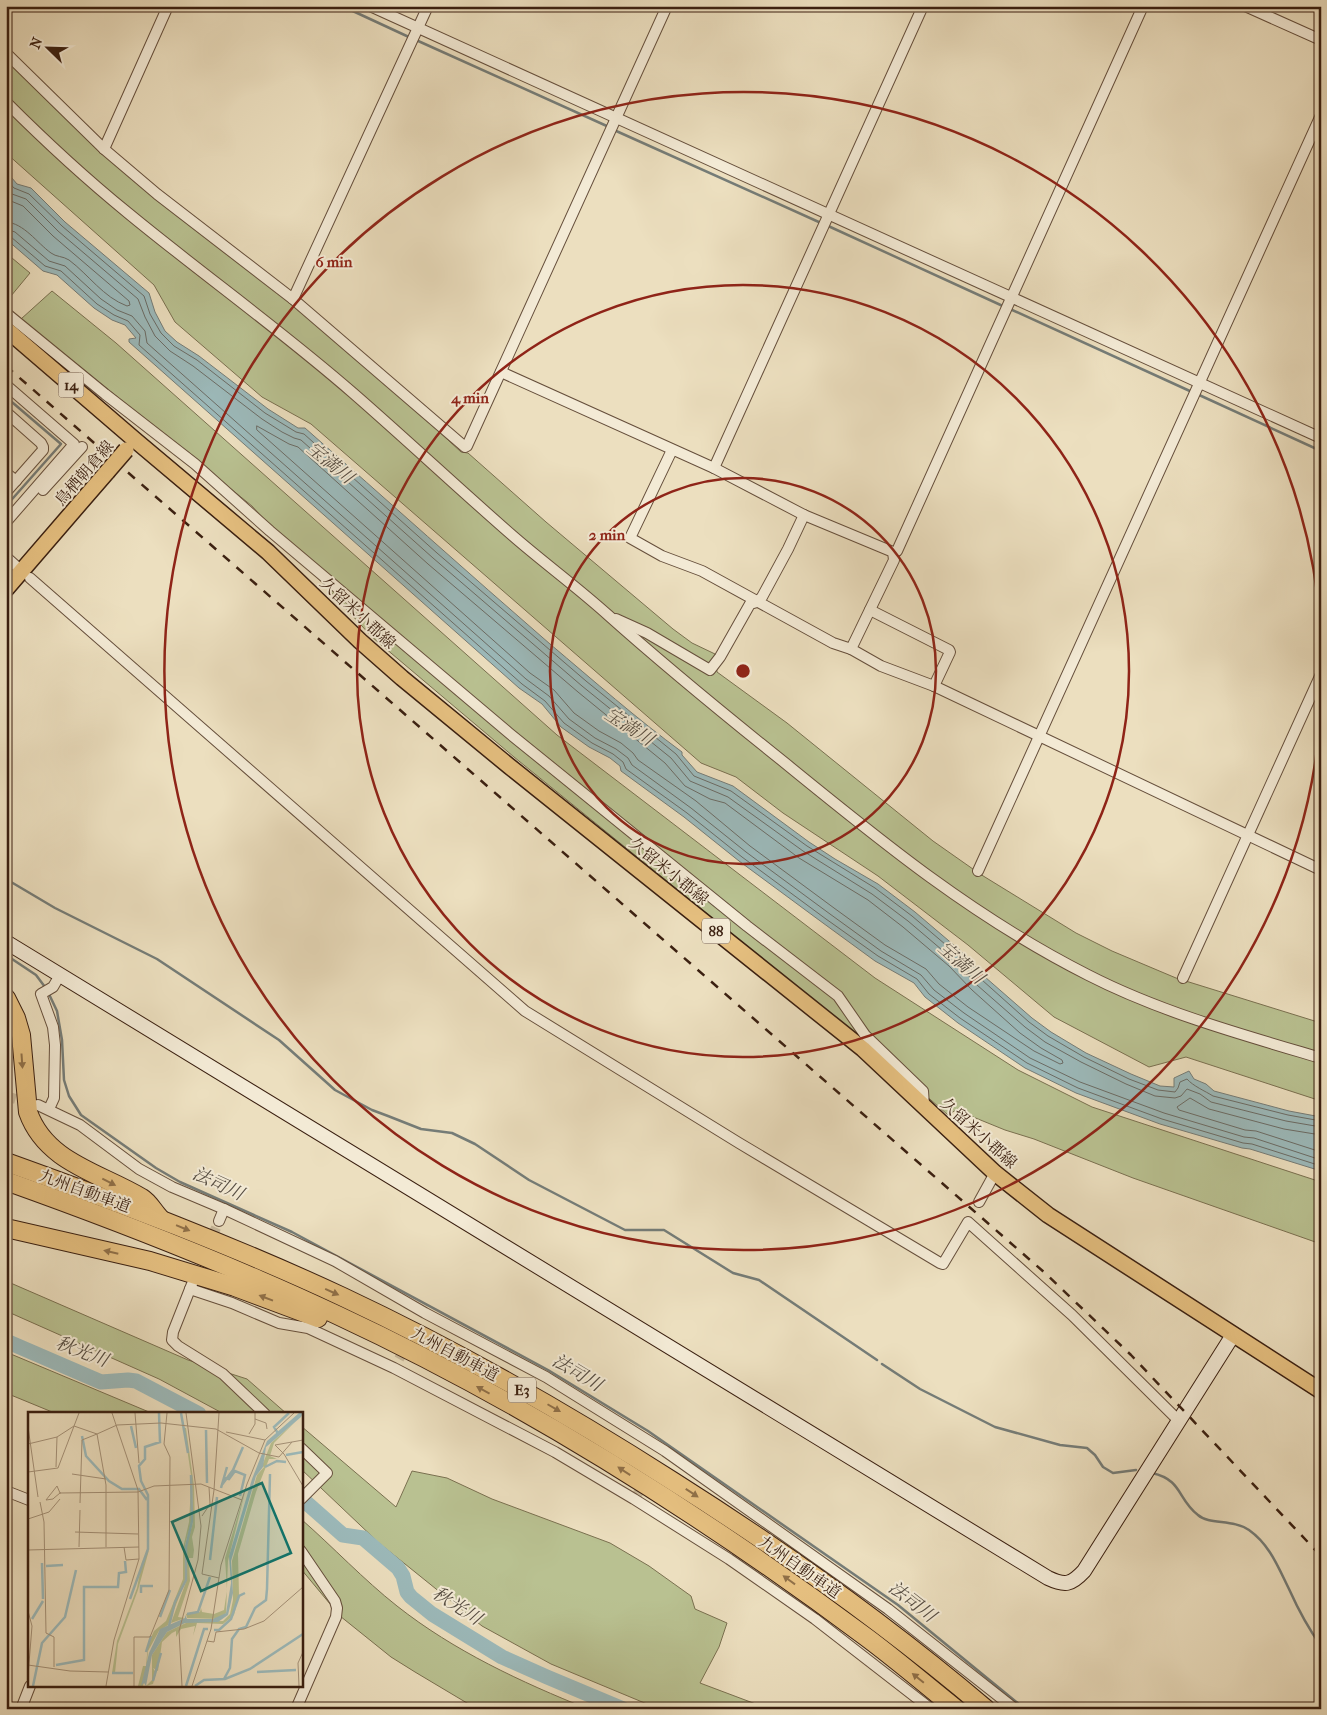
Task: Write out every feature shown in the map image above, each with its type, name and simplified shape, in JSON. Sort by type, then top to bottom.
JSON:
[{"type":"highway","points":[[6,998],[16,1018],[20,1035],[28,1112],[32,1124],[42,1139],[70,1163],[144,1199],[161,1220]]},
{"type":"highway","name":"九州自動車道","points":[[6,1162],[161,1220],[344,1297],[472,1363],[581,1423],[720,1511],[793,1560],[879,1624],[986,1709]]},
{"type":"highway","name":"九州自動車道","points":[[6,1181],[210,1259],[339,1315],[401,1359],[572,1439],[710,1526],[783,1576],[861,1633],[956,1709]]},
{"type":"highway","points":[[6,1228],[150,1261],[226,1284],[401,1359]]},
{"type":"main road","name":"鳥栖朝倉線","points":[[6,329],[131,445],[6,589]]},
{"type":"main road","name":"久留米小郡線","points":[[131,445],[268,552],[360,641],[402,678],[863,1049],[995,1173],[1055,1220],[1321,1391]]},
{"type":"street","points":[[104,149],[168,6]]},
{"type":"street","points":[[370,6],[415,35],[826,222],[1011,298],[1197,386],[1321,438]]},
{"type":"street","points":[[293,299],[428,6]]},
{"type":"street","points":[[6,53],[104,149],[157,194],[293,299],[465,447],[667,6]]},
{"type":"street","points":[[714,468],[923,6]]},
{"type":"street","points":[[893,552],[897,551],[1143,6]]},
{"type":"street","points":[[1245,6],[1321,40]]},
{"type":"street","points":[[6,102],[38,134],[125,211],[301,348],[404,437],[512,535],[631,636],[843,810],[929,877],[996,924],[1089,976],[1167,1009],[1321,1058]]},
{"type":"street","points":[[978,870],[1321,115]]},
{"type":"street","points":[[6,313],[104,394],[195,464],[270,531],[509,733],[747,926],[838,996],[865,1035],[922,1091],[924,1106]]},
{"type":"street","points":[[501,372],[714,468],[804,515],[893,552]]},
{"type":"street","points":[[6,385],[74,444],[6,522]]},
{"type":"street","points":[[6,412],[41,443],[43,447],[43,450],[6,492]]},
{"type":"street","points":[[6,532],[82,447]]},
{"type":"street","points":[[672,450],[630,538],[662,556],[702,571],[832,643],[851,649],[881,666],[934,686],[1321,870]]},
{"type":"street","points":[[6,473],[16,481]]},
{"type":"street","points":[[608,615],[635,626],[710,670],[720,657],[750,604],[757,602],[762,597],[804,515]]},
{"type":"street","points":[[851,649],[894,560],[893,552]]},
{"type":"street","points":[[6,557],[16,566]]},
{"type":"street","points":[[30,578],[525,1011],[739,1143],[940,1263],[943,1264],[968,1222],[1072,1315],[1179,1421]]},
{"type":"street","points":[[870,610],[949,650],[950,652],[934,686]]},
{"type":"street","points":[[1183,978],[1321,674]]},
{"type":"street","points":[[6,942],[1059,1583],[1071,1582],[1078,1578],[1084,1570],[1233,1335]]},
{"type":"street","points":[[48,1109],[54,1098],[55,1045],[53,1027],[41,994],[53,987],[60,975]]},
{"type":"street","points":[[38,1105],[80,1125],[140,1169],[172,1188],[224,1209],[335,1261],[422,1317],[546,1377],[888,1609],[1015,1709]]},
{"type":"street","points":[[979,1202],[995,1173]]},
{"type":"street","points":[[219,1221],[224,1209]]},
{"type":"street","points":[[263,1412],[223,1374],[178,1346],[172,1340],[172,1332],[192,1284],[279,1323],[308,1328],[401,1359],[554,1452],[636,1497],[730,1559],[807,1614],[931,1709]]},
{"type":"street","points":[[302,1449],[327,1473],[302,1498]]},
{"type":"street","points":[[6,1491],[28,1500]]},
{"type":"street","points":[[296,1709],[336,1617],[337,1608],[335,1601],[302,1552]]},
{"type":"street","points":[[21,1709],[29,1688]]},
{"type":"green space","points":[[6,58],[291,304],[381,378],[461,452],[468,453],[546,522],[673,629],[692,643],[715,654],[717,672],[787,723],[933,841],[980,874],[1076,933],[1112,951],[1176,978],[1321,1023],[1321,1101],[1186,1057],[1149,1067],[1054,1017],[968,945],[878,876],[783,813],[736,777],[701,763],[311,424],[262,397],[175,322],[154,285],[6,153]]},
{"type":"green space","points":[[6,253],[30,273],[6,302]]},
{"type":"green space","points":[[52,291],[116,343],[557,735],[875,978],[1018,1070],[1092,1107],[1321,1182],[1321,1244],[1133,1178],[956,1110],[948,1115],[864,1041],[514,757],[372,637],[252,506],[21,319]]},
{"type":"green space","points":[[6,1281],[188,1360],[247,1379],[285,1412],[220,1412],[159,1379],[6,1311]]},
{"type":"green space","points":[[6,1352],[149,1412],[52,1412],[6,1393]]},
{"type":"green space","points":[[302,1427],[396,1507],[412,1471],[447,1478],[492,1499],[610,1543],[649,1566],[691,1596],[695,1609],[727,1623],[719,1647],[700,1683],[769,1709],[659,1709],[551,1664],[482,1626],[379,1543],[302,1470]]},
{"type":"green space","points":[[302,1520],[385,1596],[441,1637],[513,1676],[588,1709],[477,1709],[391,1657],[340,1616],[302,1570]]},
{"type":"water","name":"宝満川","points":[[6,171],[17,184],[31,188],[65,222],[149,293],[155,312],[165,331],[177,342],[199,356],[268,409],[298,428],[305,428],[550,644],[682,752],[682,755],[697,772],[733,786],[809,842],[878,884],[915,912],[962,952],[985,977],[1032,1018],[1086,1053],[1160,1086],[1174,1087],[1174,1078],[1189,1071],[1194,1079],[1206,1084],[1214,1091],[1289,1111],[1321,1117],[1321,1171],[1160,1124],[1076,1093],[1025,1068],[958,1023],[925,997],[914,983],[875,961],[739,861],[684,817],[621,771],[620,766],[610,758],[589,747],[561,727],[542,704],[519,688],[129,342],[129,339],[136,338],[125,325],[112,320],[94,308],[57,275],[43,271],[6,239]]},
{"type":"waterway","points":[[342,6],[411,38]]},
{"type":"waterway","points":[[416,40],[609,127]]},
{"type":"waterway","points":[[614,130],[821,223]]},
{"type":"waterway","points":[[826,225],[1005,307]]},
{"type":"waterway","points":[[1010,309],[1192,392]]},
{"type":"waterway","points":[[1197,394],[1321,451]]},
{"type":"waterway","points":[[6,397],[61,444],[6,506]]},
{"type":"waterway","points":[[6,879],[55,908],[157,959],[279,1040],[335,1090],[372,1110],[421,1129],[452,1133],[475,1144],[529,1180],[625,1230],[664,1230],[733,1273],[759,1280],[877,1360]]},
{"type":"waterway","points":[[6,955],[36,975],[45,987]]},
{"type":"waterway","name":"法司川","points":[[48,992],[57,1011],[62,1040],[64,1080],[69,1096],[81,1115],[156,1168],[180,1182],[292,1232],[548,1370],[648,1431],[898,1605],[1025,1709]]},
{"type":"waterway","name":"秋光川","points":[[6,1341],[101,1382],[136,1381],[195,1412]]},
{"type":"waterway","points":[[882,1364],[920,1389],[995,1427],[1060,1445],[1087,1448],[1095,1455],[1103,1467],[1113,1473],[1136,1470]]},
{"type":"waterway","points":[[1152,1473],[1162,1476],[1175,1485],[1186,1503],[1198,1515],[1208,1520],[1236,1524],[1249,1530],[1263,1542],[1321,1646]]},
{"type":"waterway","name":"秋光川","points":[[302,1499],[343,1535],[363,1538],[398,1568],[403,1576],[407,1592],[432,1614],[502,1657],[623,1709]]},
{"type":"tunnel","points":[[6,1096],[29,1103]]},
{"type":"tunnel","points":[[194,1278],[219,1221]]},
{"type":"tunnel","points":[[399,1359],[420,1321]]},
{"type":"tunnel","points":[[637,1495],[660,1458]]},
{"type":"railway","points":[[6,366],[1045,1273],[1131,1355],[1321,1556]]}]
